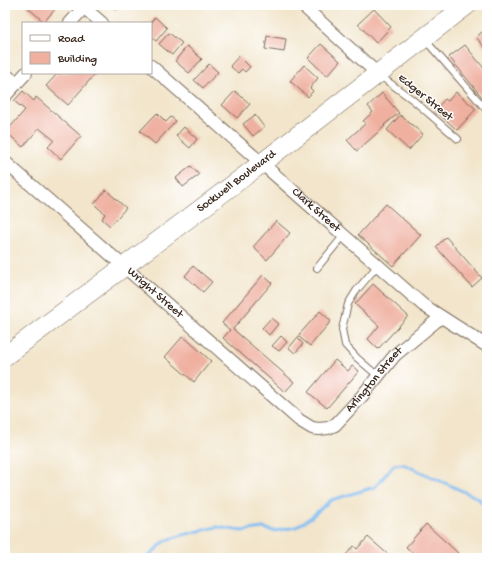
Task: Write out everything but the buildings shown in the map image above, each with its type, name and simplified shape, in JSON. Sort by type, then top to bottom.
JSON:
[{"type":"main road","name":"Sockwell Boulevard","points":[[5,356],[262,163],[467,5]]},
{"type":"street","points":[[302,5],[378,74]]},
{"type":"street","points":[[71,22],[84,6],[101,22]]},
{"type":"street","name":"Clark Street","points":[[152,67],[423,305],[487,346]]},
{"type":"street","points":[[5,96],[22,77]]},
{"type":"street","name":"Wright Street","points":[[5,162],[305,424]]},
{"type":"street","name":"Arlington Street","points":[[305,424],[319,430],[335,425],[362,396],[395,355],[441,317]]},
{"type":"lane","points":[[424,38],[484,107]]},
{"type":"lane","points":[[5,70],[22,77]]},
{"type":"lane","name":"Edger Street","points":[[378,74],[413,100],[458,138]]},
{"type":"lane","points":[[317,268],[344,235]]},
{"type":"lane","points":[[378,265],[356,291],[348,304],[342,329],[344,345],[378,376]]},
{"type":"waterway","points":[[147,558],[165,541],[182,535],[217,527],[242,531],[263,528],[274,531],[296,527],[310,518],[331,500],[375,487],[394,465],[403,464],[478,498],[487,508]]}]
